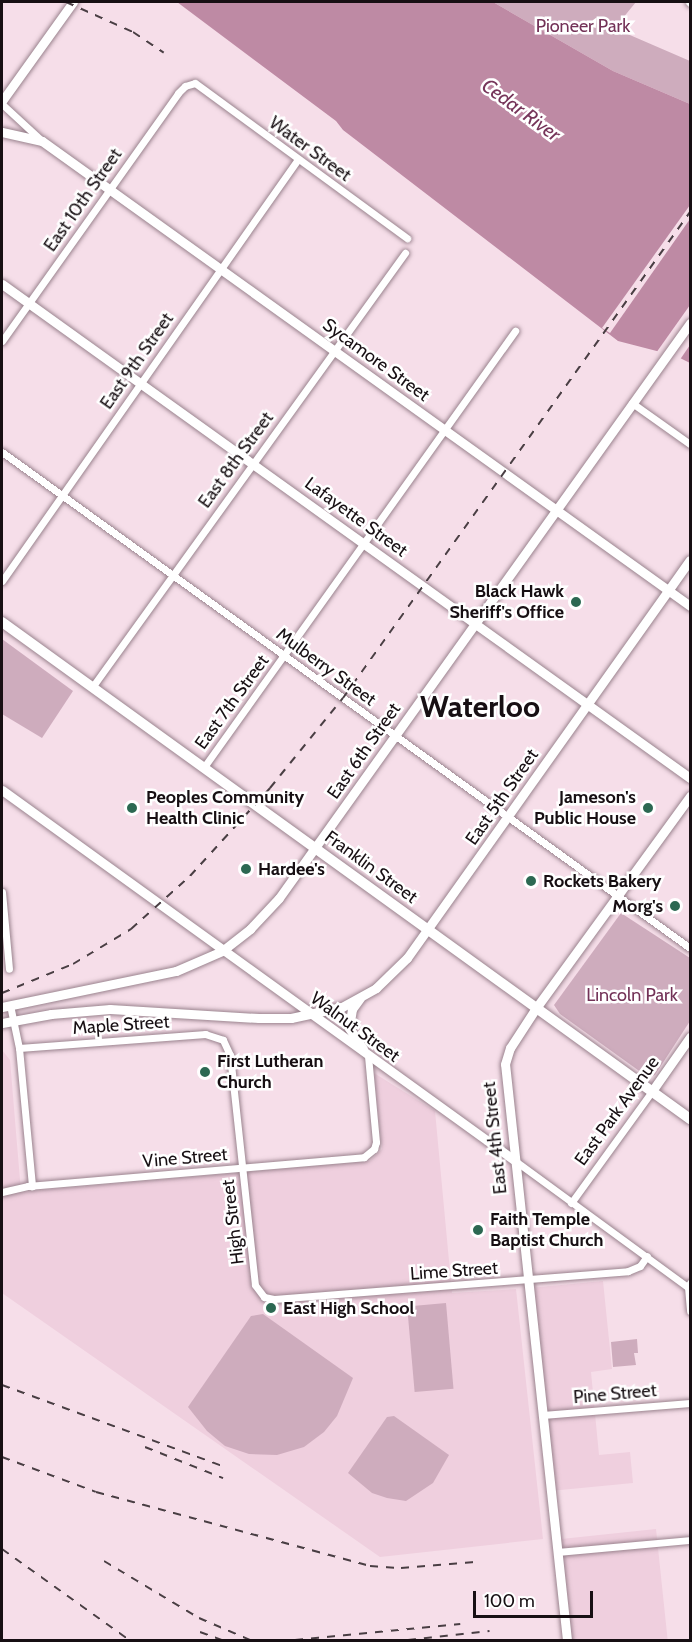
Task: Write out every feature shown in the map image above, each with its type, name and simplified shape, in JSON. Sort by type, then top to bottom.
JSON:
[{"type":"main road","name":"Franklin Street","points":[[2,622],[429,928],[690,1119]]},
{"type":"street","points":[[2,103],[72,2]]},
{"type":"street","name":"Water Street","points":[[195,83],[407,238]]},
{"type":"street","name":"East 10th Street","points":[[2,341],[178,93],[185,86],[195,83]]},
{"type":"street","name":"Sycamore Street","points":[[2,103],[42,141],[690,606]]},
{"type":"street","name":"Sycamore Street","points":[[2,132],[42,141]]},
{"type":"street","name":"East 9th Street","points":[[2,581],[298,159]]},
{"type":"street","name":"East 8th Street","points":[[93,686],[405,253]]},
{"type":"street","name":"Lafayette Street","points":[[2,284],[690,778]]},
{"type":"street","name":"East 6th Street","points":[[6,1006],[160,975],[189,966],[222,951],[250,929],[279,898],[690,323]]},
{"type":"street","name":"East 7th Street","points":[[204,767],[446,431],[515,331]]},
{"type":"street","points":[[633,403],[690,444]]},
{"type":"street","name":"Mulberry Street","points":[[2,452],[690,948]]},
{"type":"street","name":"East 5th Street","points":[[2,1023],[110,1009],[259,1018],[309,1015],[328,1011],[360,998],[398,969],[429,928],[690,560]]},
{"type":"street","name":"Walnut Street","points":[[2,790],[309,1015],[690,1286]]},
{"type":"street","name":"East 4th Street","points":[[567,1641],[505,1064],[510,1048],[536,1008],[690,796]]},
{"type":"street","points":[[2,892],[9,969]]},
{"type":"street","points":[[360,998],[352,1010],[349,1028],[368,1056]]},
{"type":"street","points":[[6,1006],[14,1020],[19,1048],[32,1186]]},
{"type":"street","name":"Maple Street","points":[[19,1048],[205,1034],[212,1034],[223,1040]]},
{"type":"street","name":"East Park Avenue","points":[[571,1203],[690,1037]]},
{"type":"street","name":"High Street","points":[[223,1040],[230,1055],[255,1285],[259,1294]]},
{"type":"street","name":"Vine Street","points":[[2,1192],[32,1186],[359,1159],[370,1154],[376,1142],[368,1056]]},
{"type":"street","name":"Lime Street","points":[[259,1294],[271,1299],[628,1271],[640,1266],[647,1256]]},
{"type":"street","points":[[690,1286],[690,1311]]},
{"type":"street","name":"Pine Street","points":[[543,1415],[690,1403]]},
{"type":"street","points":[[558,1552],[690,1540]]},
{"type":"shaded area","name":"East High School","points":[[2,1050],[10,1060],[21,1192],[370,1161],[382,1149],[374,1073],[435,1111],[452,1293],[516,1289],[543,1539],[380,1557],[2,1293]]},
{"type":"shaded area","points":[[603,1281],[612,1369],[591,1372],[599,1455],[630,1452],[633,1483],[550,1491],[530,1288]]},
{"type":"shaded area","points":[[656,1529],[668,1640],[567,1640],[557,1539]]},
{"type":"green space","name":"Pioneer Park","points":[[493,2],[636,2],[618,24],[612,21],[609,26],[690,61],[690,104],[613,71]]},
{"type":"green space","points":[[2,639],[73,691],[42,738],[2,714]]},
{"type":"green space","name":"Lincoln Park","points":[[621,913],[690,958],[690,1021],[655,1075],[649,1078],[560,1014],[554,1005]]},
{"type":"green space","points":[[446,1303],[453,1389],[415,1392],[407,1306]]},
{"type":"green space","points":[[263,1314],[353,1378],[337,1416],[324,1432],[304,1447],[277,1455],[249,1454],[225,1446],[207,1431],[188,1407],[251,1316]]},
{"type":"green space","points":[[637,1339],[638,1353],[634,1353],[636,1365],[613,1367],[611,1342]]},
{"type":"green space","points":[[394,1416],[449,1455],[433,1483],[406,1501],[372,1493],[348,1473],[387,1417]]},
{"type":"water","name":"Cedar River","points":[[177,2],[493,2],[613,71],[690,104],[690,363],[676,356],[618,341],[343,130],[336,121]]},
{"type":"pier","points":[[690,205],[690,219],[610,333],[602,328]]},
{"type":"pier","points":[[690,305],[690,345],[679,361],[656,353]]},
{"type":"railway","points":[[66,2],[133,32],[164,53]]},
{"type":"railway","points":[[2,993],[73,964],[131,929],[190,876],[270,788],[343,698],[690,212]]},
{"type":"railway","points":[[2,1385],[225,1467]]},
{"type":"railway","points":[[145,1447],[223,1478]]},
{"type":"railway","points":[[2,1457],[96,1492],[370,1566],[401,1568],[475,1562]]},
{"type":"railway","points":[[2,1549],[129,1640]]},
{"type":"railway","points":[[104,1561],[199,1618],[250,1640]]},
{"type":"railway","points":[[295,1640],[460,1624]]},
{"type":"railway","points":[[408,1640],[490,1631]]},
{"type":"railway","points":[[200,1632],[222,1640]]},
{"type":"place","name":"Black Hawk Sheriff's Office","points":[[576,602]]},
{"type":"place","name":"Peoples Community Health Clinic","points":[[132,808]]},
{"type":"place","name":"Jameson's Public House","points":[[648,808]]},
{"type":"place","name":"Hardee's","points":[[246,869]]},
{"type":"place","name":"Rockets Bakery","points":[[531,881]]},
{"type":"place","name":"Morg's","points":[[675,906]]},
{"type":"place","name":"First Lutheran Church","points":[[205,1072]]},
{"type":"place","name":"Faith Temple Baptist Church","points":[[478,1230]]},
{"type":"place","name":"East High School","points":[[271,1308]]},
{"type":"district","name":"Waterloo","points":[[480,707]]}]
